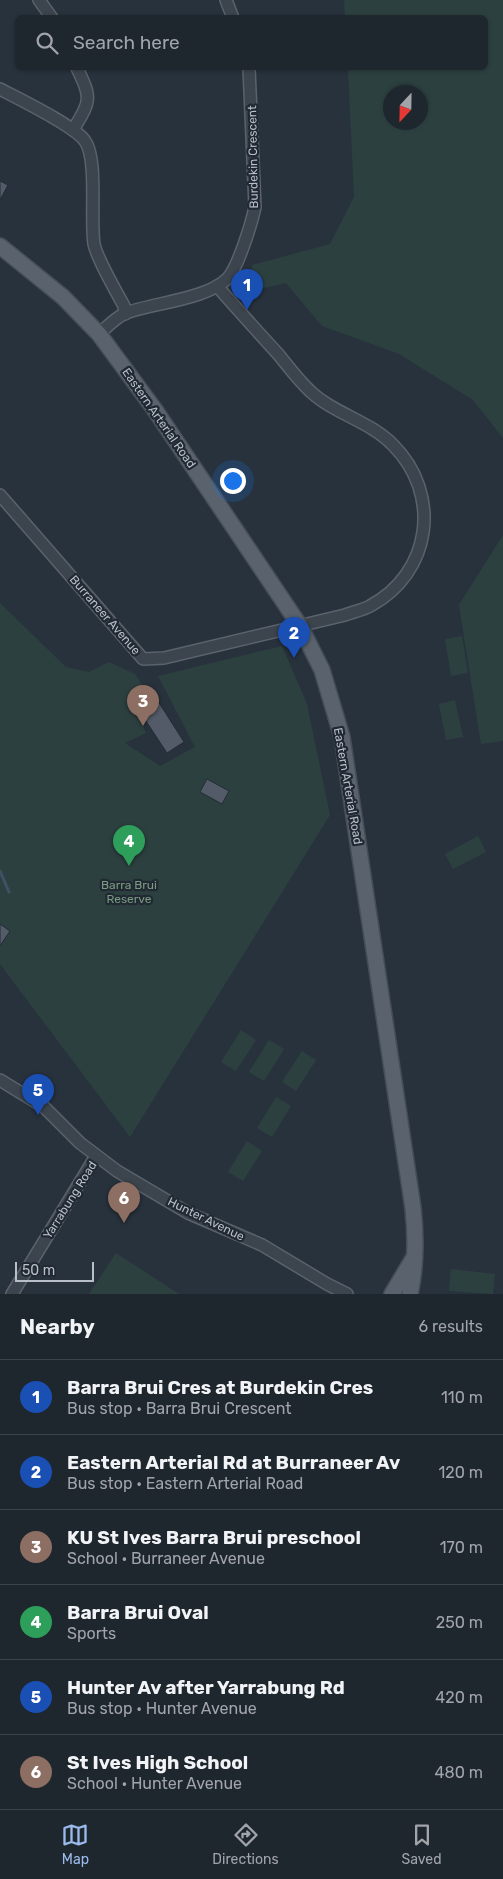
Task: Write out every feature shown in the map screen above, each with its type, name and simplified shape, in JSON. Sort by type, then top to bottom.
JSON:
[{"type":"main road","name":"Eastern Arterial Road","points":[[0,246],[63,297],[98,334],[155,410],[300,626],[322,670],[342,737],[413,1208],[415,1233],[413,1282],[410,1294]]},
{"type":"main road","name":"Eastern Arterial Road","points":[[392,1294],[414,1257]]},
{"type":"street","points":[[39,0],[50,15]]},
{"type":"street","points":[[226,0],[232,15]]},
{"type":"street","points":[[72,130],[87,104],[88,89],[78,70]]},
{"type":"street","name":"Burdekin Crescent","points":[[98,334],[125,314],[204,292],[227,279],[232,272],[251,226],[256,207],[249,70]]},
{"type":"street","points":[[0,89],[72,130],[86,141],[92,160],[92,222],[95,246],[124,306],[125,314]]},
{"type":"street","points":[[217,286],[312,394],[392,443],[413,470],[420,487],[424,517],[422,538],[416,558],[398,584],[369,607],[300,626]]},
{"type":"street","name":"Burraneer Avenue","points":[[0,495],[143,659],[164,658],[300,626]]},
{"type":"street","name":"Hunter Avenue","points":[[0,1080],[44,1107],[80,1144],[117,1170],[188,1212],[262,1245],[347,1294]]},
{"type":"street","name":"Yarrabung Road","points":[[12,1294],[96,1156]]},
{"type":"green space","points":[[344,0],[503,0],[503,438],[473,400],[399,354],[322,326],[286,283],[251,291],[252,265],[330,244],[354,197],[348,70],[488,70],[488,15],[345,15]]},
{"type":"green space","points":[[503,535],[503,741],[481,744],[459,605]]},
{"type":"green space","name":"Barra Brui Reserve","points":[[0,603],[66,667],[89,672],[109,662],[135,674],[149,695],[135,707],[146,733],[125,743],[160,766],[195,747],[158,676],[282,646],[307,704],[330,815],[130,1137],[0,964]]},
{"type":"green space","points":[[462,636],[468,673],[451,676],[445,639]]},
{"type":"green space","points":[[455,700],[463,737],[446,740],[439,704]]},
{"type":"green space","points":[[478,836],[486,852],[453,869],[445,854]]},
{"type":"green space","points":[[241,1030],[256,1040],[236,1071],[221,1062]]},
{"type":"green space","points":[[269,1040],[284,1049],[264,1081],[249,1072]]},
{"type":"green space","points":[[302,1051],[316,1060],[296,1091],[282,1082]]},
{"type":"green space","points":[[276,1097],[291,1106],[272,1137],[257,1128]]},
{"type":"green space","points":[[247,1141],[262,1151],[243,1181],[228,1172]]},
{"type":"green space","points":[[116,1253],[179,1294],[89,1294]]},
{"type":"green space","points":[[451,1269],[495,1274],[493,1294],[449,1291]]},
{"type":"building","points":[[0,181],[8,185],[0,200]]},
{"type":"building","points":[[156,698],[184,742],[167,753],[138,709]]},
{"type":"building","points":[[207,779],[229,791],[222,804],[200,792]]},
{"type":"building","points":[[0,924],[10,931],[0,946]]},
{"type":"waterway","points":[[0,871],[9,892]]},
{"type":"place","name":"Barra Brui Cres at Burdekin Cres","points":[[247,310]]},
{"type":"place","name":"Eastern Arterial Rd at Burraneer Av","points":[[294,658]]},
{"type":"place","name":"KU St Ives Barra Brui preschool","points":[[143,726]]},
{"type":"place","name":"Barra Brui Oval","points":[[129,866]]},
{"type":"place","name":"Hunter Av after Yarrabung Rd","points":[[38,1115]]},
{"type":"place","name":"St Ives High School","points":[[124,1223]]}]
